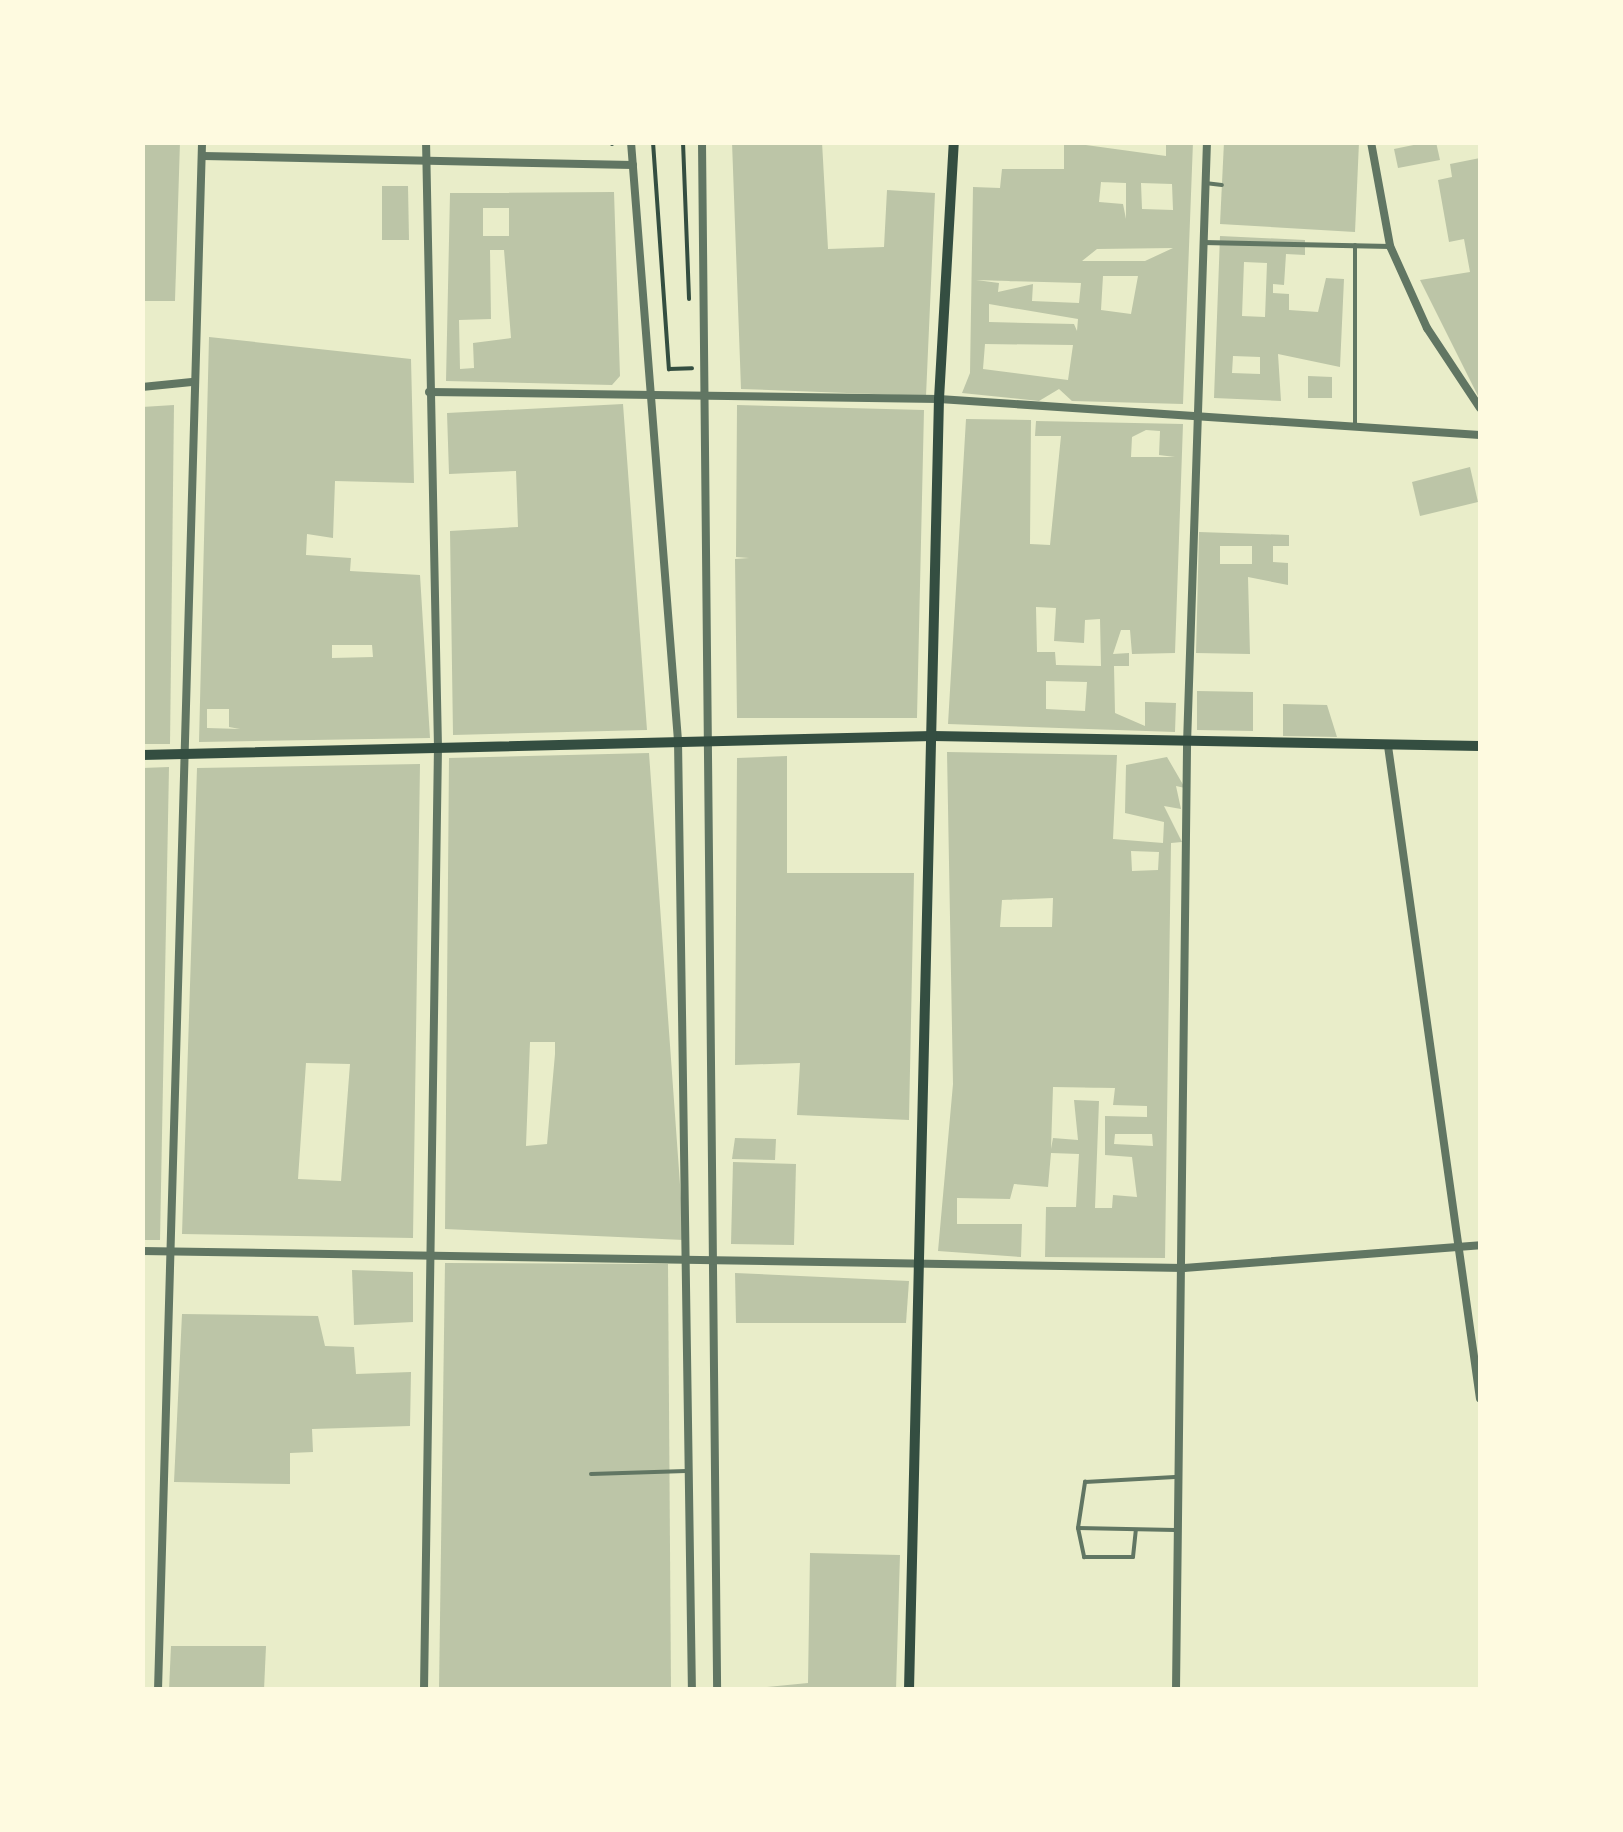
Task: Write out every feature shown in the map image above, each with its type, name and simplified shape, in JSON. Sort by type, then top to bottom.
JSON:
[{"type":"main road","points":[[909,1690],[939,399],[954,142]]},
{"type":"main road","points":[[142,754],[708,738],[932,736],[1187,744],[1480,746]]},
{"type":"street","points":[[158,1690],[192,382],[202,142]]},
{"type":"street","points":[[424,1690],[438,748],[426,142]]},
{"type":"street","points":[[631,142],[654,393],[678,740],[690,1255],[692,1690]]},
{"type":"street","points":[[702,142],[717,1690]]},
{"type":"street","points":[[1176,1690],[1184,1268],[1187,744],[1207,142]]},
{"type":"street","points":[[1371,142],[1390,246],[1427,328],[1480,408]]},
{"type":"street","points":[[202,156],[633,165]]},
{"type":"street","points":[[1203,242],[1390,246]]},
{"type":"street","points":[[142,387],[192,382]]},
{"type":"street","points":[[429,392],[939,399],[1480,435]]},
{"type":"street","points":[[1388,746],[1480,1400]]},
{"type":"street","points":[[142,1252],[432,1249],[1184,1268],[1480,1245]]},
{"type":"street","points":[[691,1526],[715,1526]]},
{"type":"lane","points":[[1316,142],[1324,143]]},
{"type":"lane","points":[[1206,183],[1222,184]]},
{"type":"lane","points":[[1355,245],[1355,426]]},
{"type":"lane","points":[[591,1474],[691,1471]]},
{"type":"lane","points":[[1136,1530],[1133,1557],[1084,1558],[1078,1528],[1085,1482],[1180,1477]]},
{"type":"lane","points":[[1078,1528],[1179,1530]]},
{"type":"path","points":[[652,142],[669,369],[692,369],[691,350]]},
{"type":"path","points":[[683,142],[690,312]]},
{"type":"building","points":[[142,142],[180,142],[175,301],[142,301]]},
{"type":"building","points":[[732,142],[822,142],[828,249],[884,247],[887,190],[935,193],[926,396],[741,389]]},
{"type":"building","points":[[1064,142],[1166,156],[1166,142],[1193,142],[1183,404],[1072,401],[1059,389],[1039,401],[962,393],[970,373],[973,187],[1000,188],[1002,169],[1064,169]],"holes":[[[1101,182],[1126,183],[1126,219],[1123,204],[1099,202]],[[1141,183],[1172,184],[1173,210],[1142,209]],[[1173,248],[1145,261],[1082,261],[1097,249]],[[1103,276],[1138,276],[1131,314],[1101,310]],[[976,280],[1081,283],[1079,303],[1032,301],[1033,284],[998,292],[999,283]],[[989,304],[1078,319],[1077,331],[1074,324],[989,322]],[[985,344],[1073,345],[1068,380],[983,369]]]},
{"type":"building","points":[[1224,142],[1359,142],[1355,232],[1220,224]]},
{"type":"building","points":[[1436,142],[1440,160],[1398,168],[1394,149]]},
{"type":"building","points":[[1480,158],[1480,400],[1420,280],[1470,272],[1464,239],[1449,242],[1438,180],[1452,177],[1450,164]]},
{"type":"building","points":[[382,186],[408,186],[409,240],[382,240]]},
{"type":"building","points":[[614,192],[620,376],[612,385],[446,381],[450,193]],"holes":[[[483,208],[509,208],[509,236],[483,236]],[[490,250],[504,250],[511,338],[473,343],[474,368],[460,369],[459,320],[491,319]]]},
{"type":"building","points":[[1220,236],[1305,240],[1305,255],[1286,254],[1284,285],[1273,284],[1273,293],[1289,294],[1289,310],[1318,312],[1326,278],[1344,279],[1340,367],[1278,354],[1281,401],[1214,398]],"holes":[[[1244,262],[1267,263],[1265,317],[1242,316]],[[1233,356],[1260,357],[1260,374],[1232,373]]]},
{"type":"building","points":[[209,337],[411,359],[414,483],[335,481],[333,538],[307,534],[306,555],[351,558],[350,571],[420,575],[430,738],[199,742]],"holes":[[[332,645],[372,645],[373,657],[332,658]],[[207,709],[229,709],[229,727],[240,729],[207,728]]]},
{"type":"building","points":[[1308,376],[1332,377],[1332,398],[1308,398]]},
{"type":"building","points":[[623,404],[647,730],[453,735],[450,531],[518,527],[516,471],[449,474],[447,413]]},
{"type":"building","points":[[174,405],[170,744],[142,744],[142,407]]},
{"type":"building","points":[[737,405],[924,410],[917,718],[737,718],[735,559],[749,558],[736,557]]},
{"type":"building","points":[[966,419],[1031,420],[1030,544],[1050,545],[1061,436],[1035,436],[1036,421],[1183,424],[1175,653],[1132,654],[1130,630],[1121,630],[1113,654],[1129,653],[1129,666],[1114,666],[1115,713],[1145,726],[1145,702],[1176,703],[1175,732],[948,724]],"holes":[[[1146,430],[1160,431],[1159,455],[1175,457],[1131,457],[1132,437]],[[1036,607],[1056,608],[1054,641],[1084,643],[1085,620],[1100,619],[1101,666],[1056,665],[1055,652],[1037,652]],[[1046,681],[1087,682],[1085,711],[1046,709]]]},
{"type":"building","points":[[1470,467],[1478,502],[1420,516],[1412,482]]},
{"type":"building","points":[[1199,532],[1289,535],[1289,546],[1273,546],[1273,562],[1288,563],[1288,585],[1248,577],[1250,654],[1196,653]],"holes":[[[1220,546],[1252,546],[1252,564],[1220,564]]]},
{"type":"building","points":[[1197,691],[1253,692],[1253,731],[1197,730]]},
{"type":"building","points":[[1283,704],[1327,705],[1337,737],[1283,736]]},
{"type":"building","points":[[947,752],[1117,755],[1113,839],[1163,843],[1164,822],[1125,813],[1126,765],[1167,757],[1185,788],[1176,786],[1181,809],[1164,806],[1182,842],[1171,843],[1165,1258],[1045,1257],[1046,1207],[1076,1207],[1079,1154],[1051,1153],[1048,1187],[1014,1184],[1010,1199],[957,1198],[957,1224],[1022,1224],[1021,1257],[938,1251],[953,1084]],"holes":[[[1131,851],[1159,852],[1158,870],[1132,871]],[[1053,898],[1052,927],[1000,927],[1002,900]],[[1053,1087],[1115,1088],[1113,1105],[1147,1106],[1147,1117],[1105,1116],[1105,1155],[1132,1157],[1137,1197],[1113,1195],[1112,1208],[1095,1208],[1099,1101],[1074,1100],[1078,1140],[1053,1138],[1051,1149]],[[1115,1134],[1152,1134],[1153,1146],[1114,1144]]]},
{"type":"building","points":[[649,753],[684,1240],[445,1229],[449,758]],"holes":[[[530,1042],[555,1042],[547,1144],[526,1146]]]},
{"type":"building","points":[[787,756],[787,873],[914,873],[909,1120],[797,1115],[800,1063],[735,1065],[737,758]]},
{"type":"building","points":[[420,764],[413,1238],[182,1234],[197,768]],"holes":[[[306,1063],[350,1064],[341,1181],[298,1179]]]},
{"type":"building","points":[[169,767],[160,1240],[142,1240],[142,768]]},
{"type":"building","points":[[735,1138],[776,1139],[775,1160],[732,1159]]},
{"type":"building","points":[[733,1162],[796,1164],[794,1245],[731,1244]]},
{"type":"building","points":[[445,1263],[668,1264],[671,1690],[439,1690]]},
{"type":"building","points":[[352,1270],[413,1272],[413,1322],[354,1325]]},
{"type":"building","points":[[735,1273],[909,1281],[906,1323],[736,1323]]},
{"type":"building","points":[[182,1314],[318,1316],[325,1346],[354,1347],[356,1374],[411,1372],[410,1426],[312,1429],[313,1452],[290,1453],[290,1484],[174,1482]]},
{"type":"building","points":[[810,1553],[900,1555],[896,1690],[737,1690],[808,1683]]},
{"type":"building","points":[[171,1646],[266,1646],[264,1690],[169,1690]]}]
